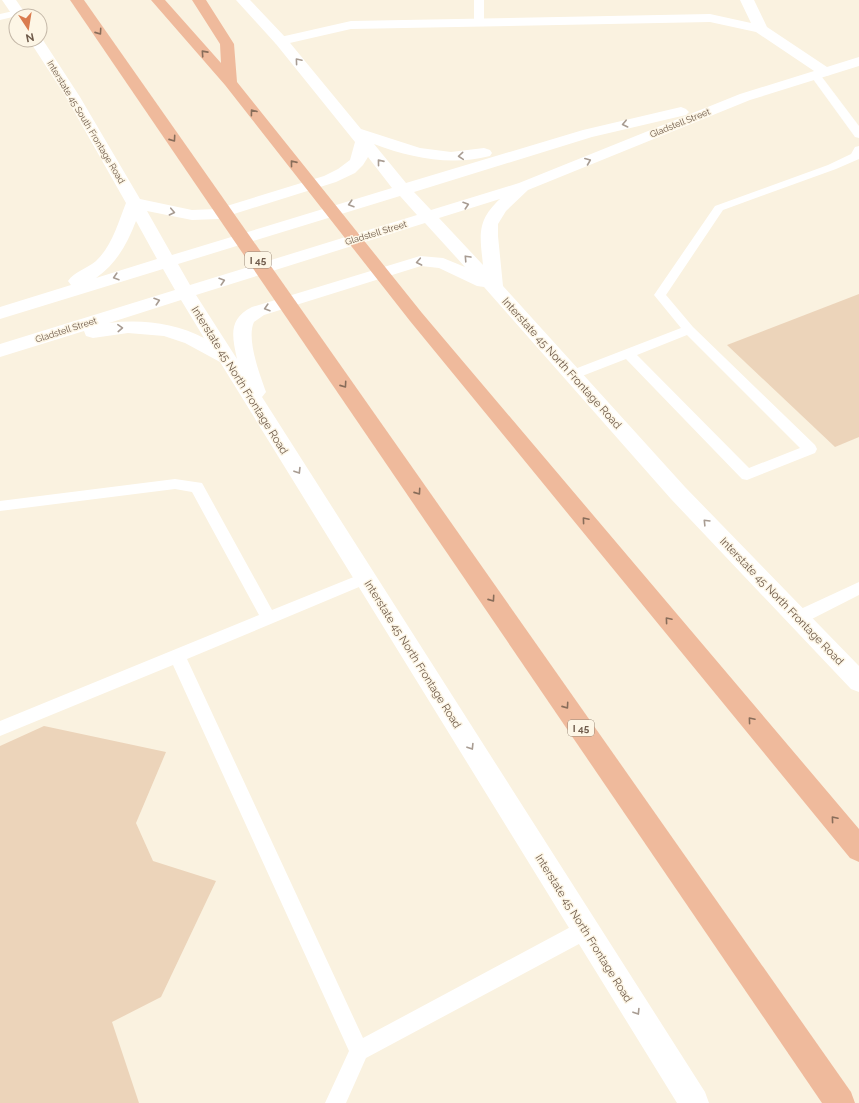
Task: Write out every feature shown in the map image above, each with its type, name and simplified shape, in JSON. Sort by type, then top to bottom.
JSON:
[{"type":"highway","name":"I 45","points":[[77,0],[840,1103]]},
{"type":"highway","points":[[158,0],[230,82],[416,317],[859,849]]},
{"type":"highway","points":[[200,0],[227,44],[230,82]]},
{"type":"street","name":"Interstate 45 North Frontage Road","points":[[243,0],[281,41],[402,189],[494,287],[678,493],[859,682]]},
{"type":"street","points":[[747,0],[761,29]]},
{"type":"street","points":[[281,41],[351,25],[710,18],[761,29],[820,73]]},
{"type":"street","name":"Interstate 45 South Frontage Road","points":[[41,48],[70,91],[134,203]]},
{"type":"street","name":"Gladstell Street","points":[[0,313],[588,133],[744,97],[859,61]]},
{"type":"street","points":[[39,301],[91,274],[107,261],[116,250],[134,203],[192,215],[218,214],[343,174],[360,161],[363,153],[360,136],[416,153],[454,157],[477,155],[505,149],[621,113],[744,97]]},
{"type":"street","name":"Gladstell Street","points":[[0,351],[525,186],[744,97]]},
{"type":"street","points":[[494,287],[489,236],[490,224],[500,208],[525,186]]},
{"type":"street","name":"Interstate 45 North Frontage Road","points":[[134,203],[167,262],[226,358],[366,578],[694,1103]]},
{"type":"street","points":[[262,415],[244,348],[242,326],[248,317],[258,311],[420,261],[442,262],[494,287]]},
{"type":"street","points":[[0,354],[106,329],[140,327],[164,329],[188,337],[226,358]]},
{"type":"lane","points":[[479,0],[479,22]]},
{"type":"lane","points":[[820,73],[859,135]]},
{"type":"lane","points":[[628,353],[748,475],[810,449],[689,330],[660,295],[719,208],[832,167],[856,156],[859,149]]},
{"type":"lane","points":[[572,374],[689,330]]},
{"type":"lane","points":[[0,506],[175,484],[197,487],[268,618]]},
{"type":"lane","points":[[0,729],[366,578]]},
{"type":"lane","points":[[798,618],[859,588]]},
{"type":"lane","points":[[177,656],[359,1051]]},
{"type":"lane","points":[[335,1103],[359,1051],[585,930]]},
{"type":"building","points":[[859,294],[859,437],[835,447],[727,345]]},
{"type":"building","points":[[44,726],[166,752],[136,823],[153,861],[216,881],[161,997],[112,1022],[139,1103],[0,1103],[0,746]]}]
